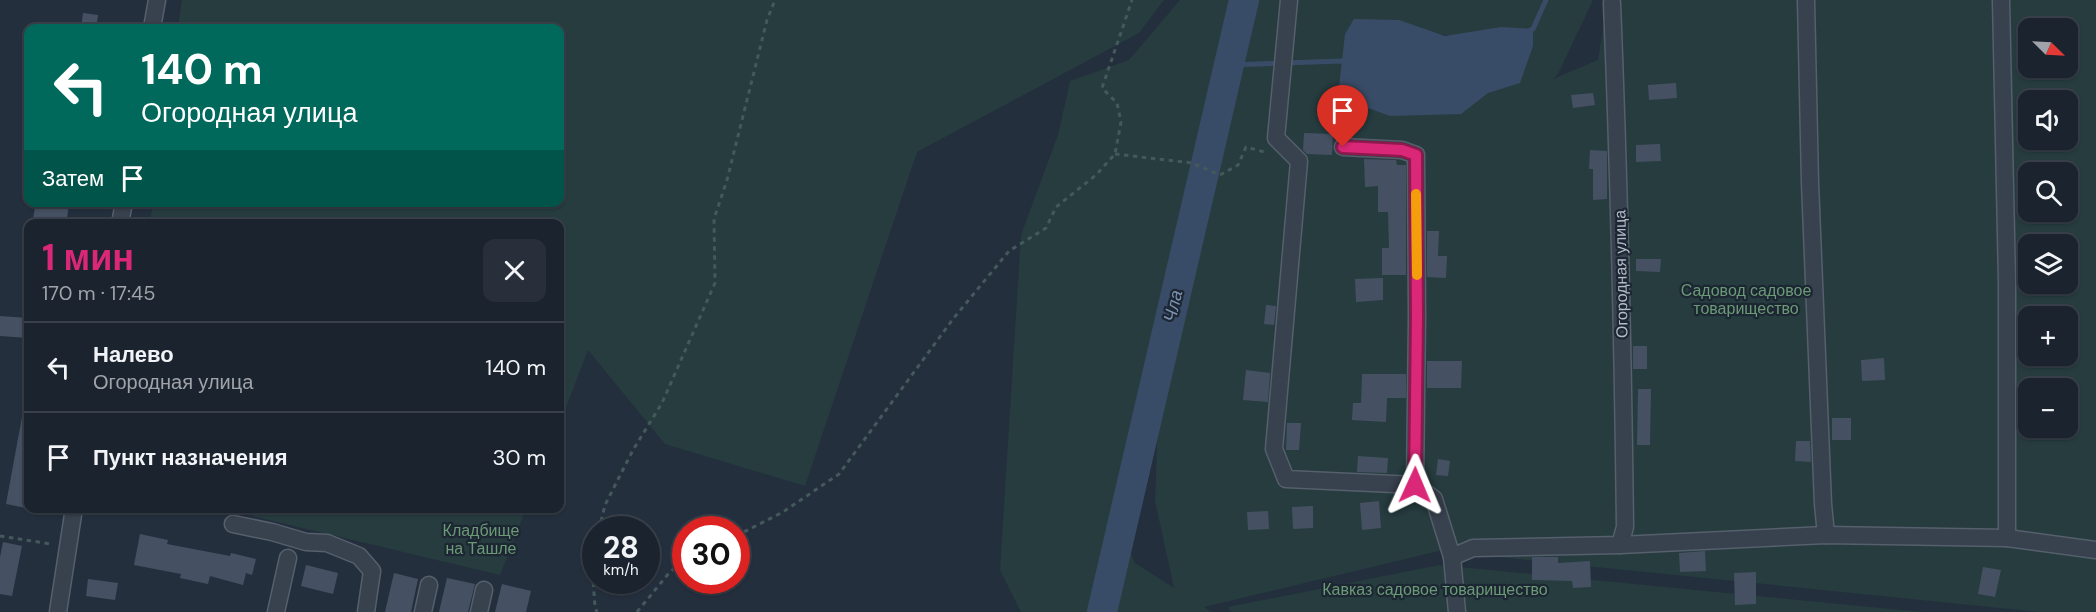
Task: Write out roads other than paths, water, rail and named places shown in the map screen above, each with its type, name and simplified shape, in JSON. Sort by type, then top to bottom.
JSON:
[{"type":"street","points":[[153,24],[157,0]]},
{"type":"street","points":[[1289,0],[1276,138],[1299,161],[1275,449],[1286,479],[1415,485],[1434,498],[1452,557],[1457,612]]},
{"type":"street","points":[[1806,0],[1818,397],[1826,536]]},
{"type":"street","points":[[2001,0],[2007,282],[2007,538]]},
{"type":"street","name":"Огородная улица","points":[[1612,3],[1623,359],[1625,527],[1620,545]]},
{"type":"street","points":[[1343,147],[1402,150],[1416,155],[1415,485]]},
{"type":"street","points":[[58,612],[73,513]]},
{"type":"street","points":[[233,524],[306,542],[327,543],[358,556],[372,571],[366,612]]},
{"type":"street","points":[[272,532],[282,542],[288,558],[276,612]]},
{"type":"street","points":[[1452,557],[1473,548],[1620,545],[1826,536],[2007,538],[2096,550]]},
{"type":"street","points":[[288,558],[306,542]]},
{"type":"street","points":[[423,612],[429,585]]},
{"type":"street","points":[[479,612],[484,590]]},
{"type":"water","points":[[1354,19],[1399,20],[1445,36],[1501,27],[1533,29],[1533,46],[1520,83],[1488,93],[1461,114],[1390,116],[1343,99],[1339,87],[1345,34]]},
{"type":"waterway","name":"Чла","points":[[1102,612],[1244,0]]},
{"type":"waterway","points":[[1528,31],[1533,29],[1546,0]]},
{"type":"waterway","points":[[1229,65],[1342,61],[1346,64]]},
{"type":"park label","name":"Садовод садовое товарищество","points":[[1746,299]]},
{"type":"park label","name":"Кладбище на Ташле","points":[[481,539]]},
{"type":"park label","name":"Кавказ садовое товарищество","points":[[1435,589]]}]
